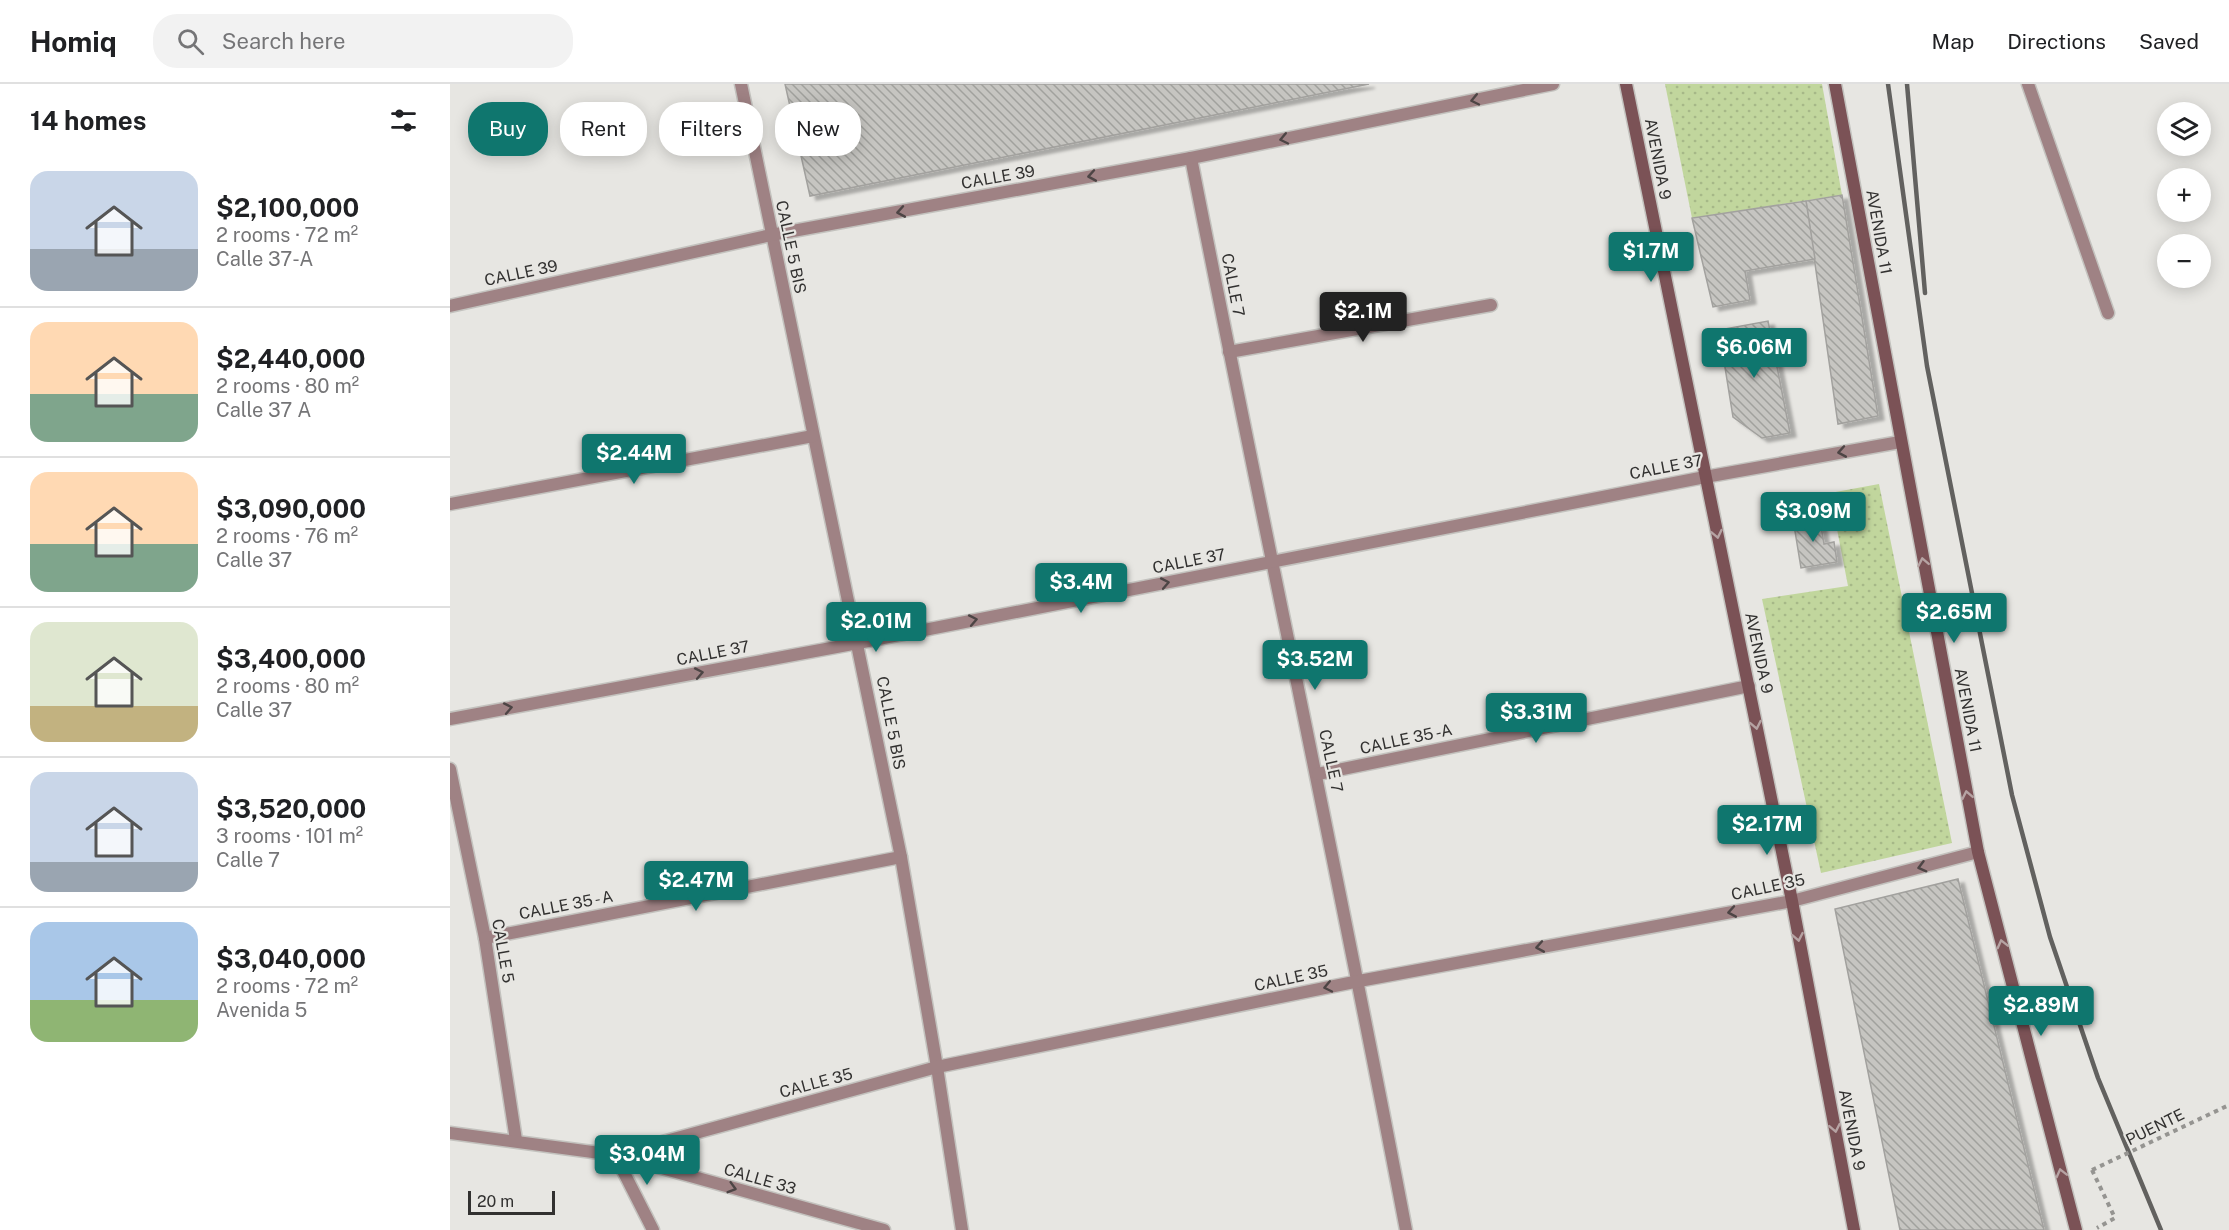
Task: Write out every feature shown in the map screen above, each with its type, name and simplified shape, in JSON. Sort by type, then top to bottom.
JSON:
[{"type":"main road","name":"AVENIDA 9","points":[[1626,84],[1792,901],[1854,1230]]},
{"type":"main road","name":"AVENIDA 11","points":[[1835,84],[1978,852],[2076,1230]]},
{"type":"street","name":"CALLE 5 BIS","points":[[741,84],[901,857],[962,1230]]},
{"type":"street","name":"CALLE 39","points":[[450,306],[771,236],[1191,158],[1553,84]]},
{"type":"street","points":[[2028,84],[2108,313]]},
{"type":"street","name":"CALLE 7","points":[[1191,158],[1271,562],[1318,774],[1406,1230]]},
{"type":"street","points":[[1229,352],[1491,304]]},
{"type":"street","points":[[450,504],[813,436]]},
{"type":"street","name":"CALLE 37","points":[[450,719],[858,643],[1705,477],[1900,442]]},
{"type":"street","name":"CALLE 35 -A","points":[[1318,774],[1749,686]]},
{"type":"street","name":"CALLE 5","points":[[450,769],[485,938],[516,1140]]},
{"type":"street","name":"CALLE 35","points":[[615,1155],[937,1067],[1359,981],[1792,901],[1978,852]]},
{"type":"street","name":"CALLE 35 - A","points":[[485,938],[901,857]]},
{"type":"street","name":"CALLE 33","points":[[450,1133],[615,1155],[884,1230]]},
{"type":"street","points":[[615,1155],[653,1230]]},
{"type":"path","name":"PUENTE","points":[[2093,1230],[2115,1218],[2092,1170],[2229,1105]]},
{"type":"green space","points":[[1665,84],[1822,84],[1842,195],[1692,218]]},
{"type":"green space","points":[[1879,484],[1952,843],[1821,873],[1762,599],[1848,586],[1830,493]]},
{"type":"building","points":[[785,84],[1369,84],[810,196],[801,156],[861,156],[861,102],[789,102]]},
{"type":"building","points":[[1842,195],[1878,416],[1838,424],[1806,201]]},
{"type":"building","points":[[1806,201],[1815,259],[1745,271],[1750,300],[1713,307],[1692,218]]},
{"type":"building","points":[[1768,321],[1790,433],[1762,438],[1733,417],[1719,330]]},
{"type":"building","points":[[1819,514],[1824,544],[1834,542],[1837,562],[1801,568],[1793,519]]},
{"type":"building","points":[[1958,879],[2044,1230],[1900,1230],[1835,909]]},
{"type":"railway","points":[[1888,84],[1927,366],[2012,795],[2050,937],[2098,1078],[2161,1230]]},
{"type":"railway","points":[[1907,84],[1925,293]]}]
